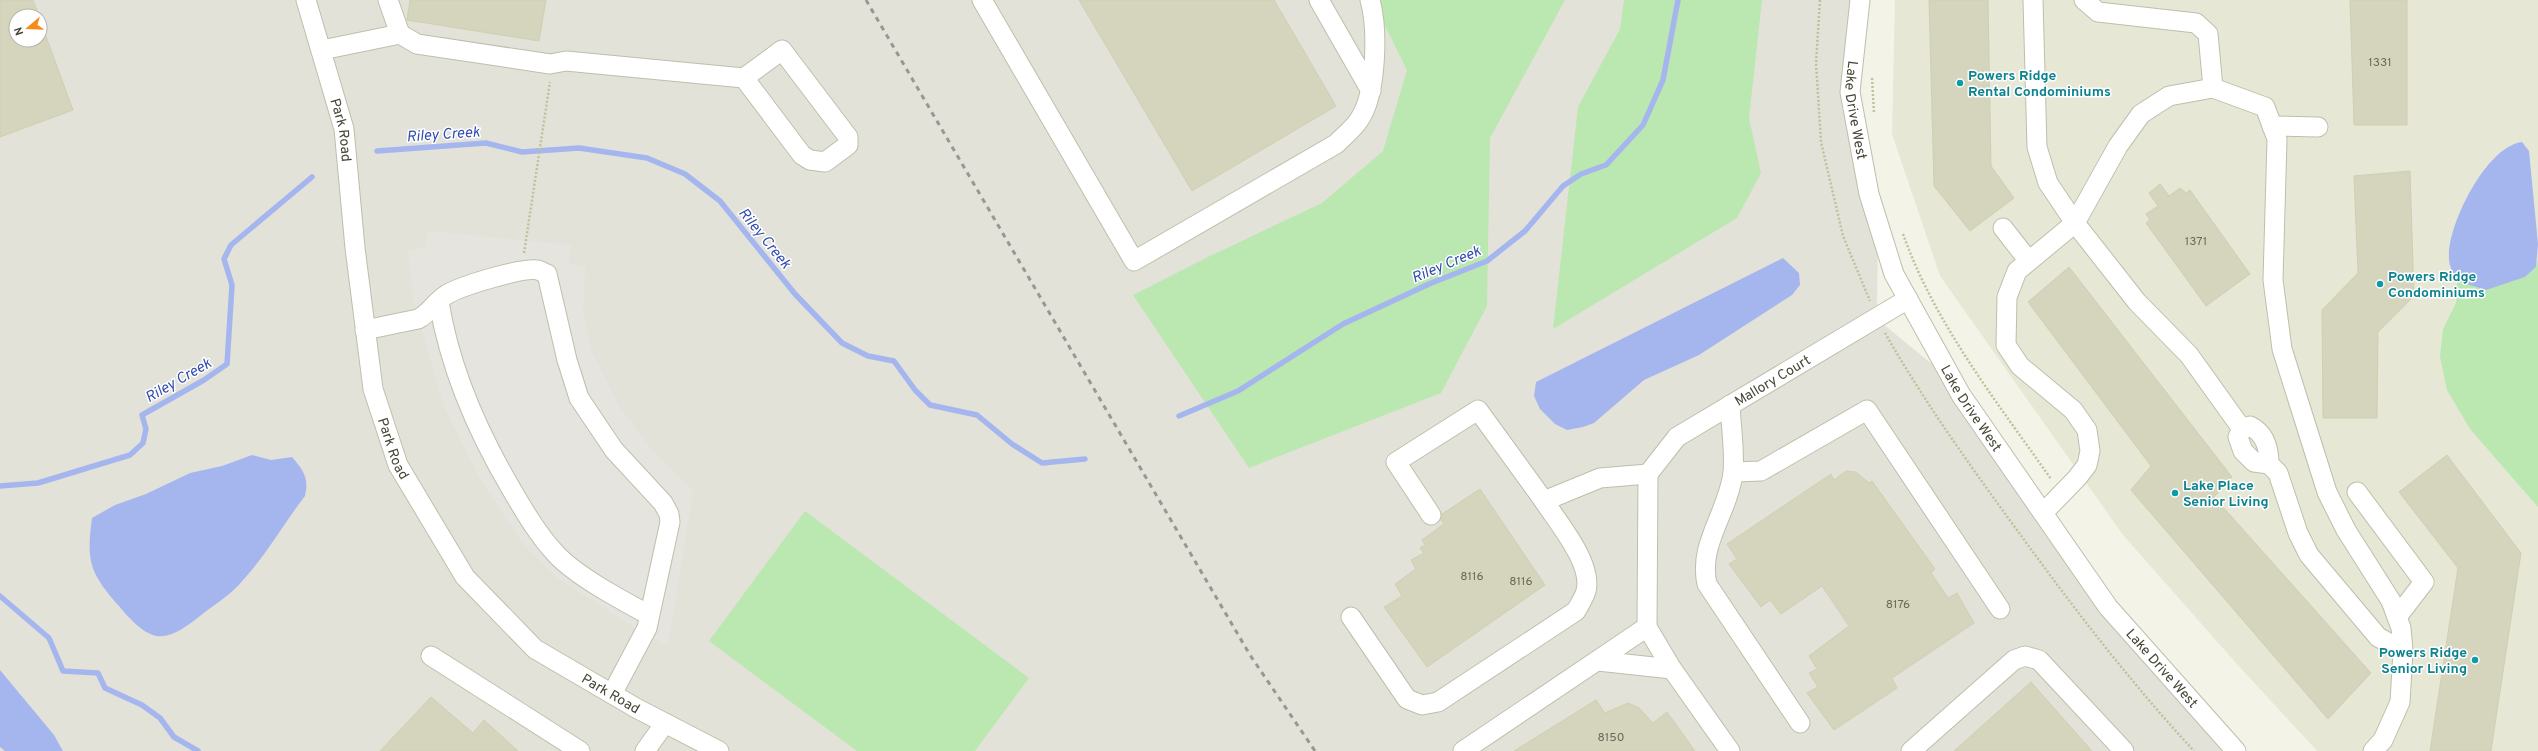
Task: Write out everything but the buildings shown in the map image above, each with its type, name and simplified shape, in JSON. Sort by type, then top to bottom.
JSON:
[{"type":"street","name":"Park Road","points":[[306,0],[322,50],[344,129],[365,330],[373,389],[398,465],[465,577],[535,649],[612,694],[719,751]]},
{"type":"street","points":[[388,0],[400,34],[417,44],[550,64],[566,61],[744,78],[782,50],[848,137],[848,145],[824,162],[810,160],[802,155],[744,78]]},
{"type":"street","points":[[982,0],[1134,261],[1336,144],[1360,120],[1372,91],[1374,17],[1370,0]]},
{"type":"street","points":[[1319,0],[1372,91]]},
{"type":"street","name":"Lake Drive West","points":[[1860,0],[1850,92],[1869,194],[1894,274],[1961,395],[2108,607],[2236,751]]},
{"type":"street","points":[[2033,0],[2037,147],[2048,183],[2075,223],[2138,302],[2189,355],[2242,429],[2238,437],[2243,451],[2254,462],[2269,464],[2278,473],[2298,533],[2309,555],[2378,637],[2403,651]]},
{"type":"street","points":[[2084,0],[2098,12],[2196,23],[2208,34],[2213,88]]},
{"type":"street","points":[[322,50],[400,34]]},
{"type":"street","points":[[2043,513],[2087,465],[2090,451],[2087,430],[2072,410],[2020,366],[2006,345],[2007,297],[2017,271],[2028,260],[2075,223],[2118,146],[2140,114],[2169,96],[2213,88],[2265,107],[2277,139],[2273,280],[2282,349],[2327,492],[2346,530],[2391,602],[2401,628],[2403,651],[2400,702],[2383,740],[2373,751]]},
{"type":"street","points":[[2272,126],[2318,127]]},
{"type":"street","points":[[2003,228],[2028,260]]},
{"type":"street","points":[[365,330],[418,319],[426,315],[445,296],[463,287],[522,272],[538,270],[547,274],[566,360],[579,398],[614,450],[664,503],[669,514],[670,522],[647,628],[612,694]]},
{"type":"street","name":"Mallory Court","points":[[1648,474],[1677,437],[1908,299]]},
{"type":"street","points":[[439,302],[443,325],[458,380],[497,466],[529,520],[556,555],[622,601],[649,615]]},
{"type":"street","points":[[1730,405],[1733,472],[1725,510],[1708,546],[1703,567],[1707,584],[1800,723]]},
{"type":"street","points":[[1351,617],[1408,699],[1422,705],[1438,702],[1576,611],[1585,592],[1587,577],[1584,563],[1544,501],[1478,410],[1396,462],[1431,515]]},
{"type":"street","points":[[1733,472],[1761,471],[1867,410],[2000,609]]},
{"type":"street","points":[[1544,501],[1600,478],[1648,474],[1647,627],[1672,670],[1730,751]]},
{"type":"street","points":[[2357,492],[2424,582],[2397,617]]},
{"type":"street","points":[[1463,751],[1647,627]]},
{"type":"street","points":[[431,656],[580,751]]},
{"type":"street","points":[[1911,751],[2014,660],[2025,656],[2039,660],[2124,751]]},
{"type":"street","points":[[1598,661],[1672,670]]},
{"type":"street","points":[[645,751],[665,723]]},
{"type":"path","points":[[1871,72],[1875,115]]},
{"type":"path","points":[[522,272],[533,187],[550,84]]},
{"type":"path","points":[[1902,231],[1912,261],[1952,333],[2061,494]]},
{"type":"shaded area","points":[[0,0],[1865,0],[1856,128],[1878,223],[1877,319],[1955,383],[2174,681],[2236,751],[0,751]]},
{"type":"shaded area","points":[[1895,0],[2538,0],[2538,751],[2317,751],[2236,663],[2123,535],[1940,276],[1892,134]]},
{"type":"shaded area","points":[[427,231],[571,245],[568,264],[585,266],[583,310],[592,352],[619,406],[653,452],[693,490],[668,646],[635,628],[558,578],[520,540],[480,479],[443,404],[413,298],[408,250],[425,248]]},
{"type":"green space","points":[[1372,0],[1565,0],[1490,138],[1487,306],[1441,393],[1249,468],[1133,295],[1210,256],[1322,203],[1383,151],[1407,70]]},
{"type":"green space","points":[[1624,0],[1762,0],[1749,118],[1761,173],[1737,218],[1553,329],[1578,107],[1620,29]]},
{"type":"green space","points":[[2538,259],[2538,507],[2470,429],[2447,390],[2440,357],[2443,329],[2456,303],[2457,281],[2486,289],[2525,277],[2536,267]]},
{"type":"green space","points":[[805,511],[1029,678],[975,751],[857,751],[709,641]]},
{"type":"water","points":[[2522,142],[2529,151],[2538,244],[2536,267],[2525,277],[2486,290],[2457,281],[2452,272],[2449,255],[2455,224],[2463,206],[2472,188],[2496,157],[2509,147]]},
{"type":"water","points":[[1783,258],[1799,273],[1800,285],[1792,295],[1699,355],[1644,380],[1594,423],[1567,430],[1555,424],[1540,409],[1534,396],[1536,382]]},
{"type":"water","points":[[252,455],[271,460],[292,457],[300,466],[306,479],[305,496],[260,559],[229,594],[174,633],[157,636],[146,632],[126,615],[109,595],[96,575],[90,556],[90,533],[92,518],[115,505],[146,494],[190,473],[222,466]]},
{"type":"water","points":[[0,670],[54,735],[63,751],[5,751],[0,747]]},
{"type":"waterway","name":"Riley Creek","points":[[1179,416],[1238,391],[1343,324],[1429,284],[1487,261],[1525,231],[1563,186],[1581,174],[1606,165],[1643,125],[1663,80],[1678,0]]},
{"type":"waterway","name":"Riley Creek","points":[[377,151],[486,143],[522,152],[579,148],[647,158],[685,174],[720,201],[795,294],[842,343],[868,356],[894,361],[915,390],[930,405],[977,415],[1012,444],[1042,463],[1085,459]]},
{"type":"waterway","name":"Riley Creek","points":[[0,486],[38,483],[130,455],[143,443],[146,429],[142,415],[204,380],[227,364],[232,285],[224,259],[231,245],[312,177]]},
{"type":"waterway","name":"Riley Creek","points":[[0,596],[49,638],[63,671],[98,673],[105,688],[142,705],[160,718],[174,737],[198,751]]},
{"type":"railway","points":[[866,0],[1250,655],[1315,751]]},
{"type":"place","name":"Powers Ridge Rental Condominiums","points":[[1960,83]]},
{"type":"place","name":"Powers Ridge Condominiums","points":[[2380,284]]},
{"type":"place","name":"Lake Place Senior Living","points":[[2175,493]]},
{"type":"place","name":"Powers Ridge Senior Living","points":[[2475,660]]}]
